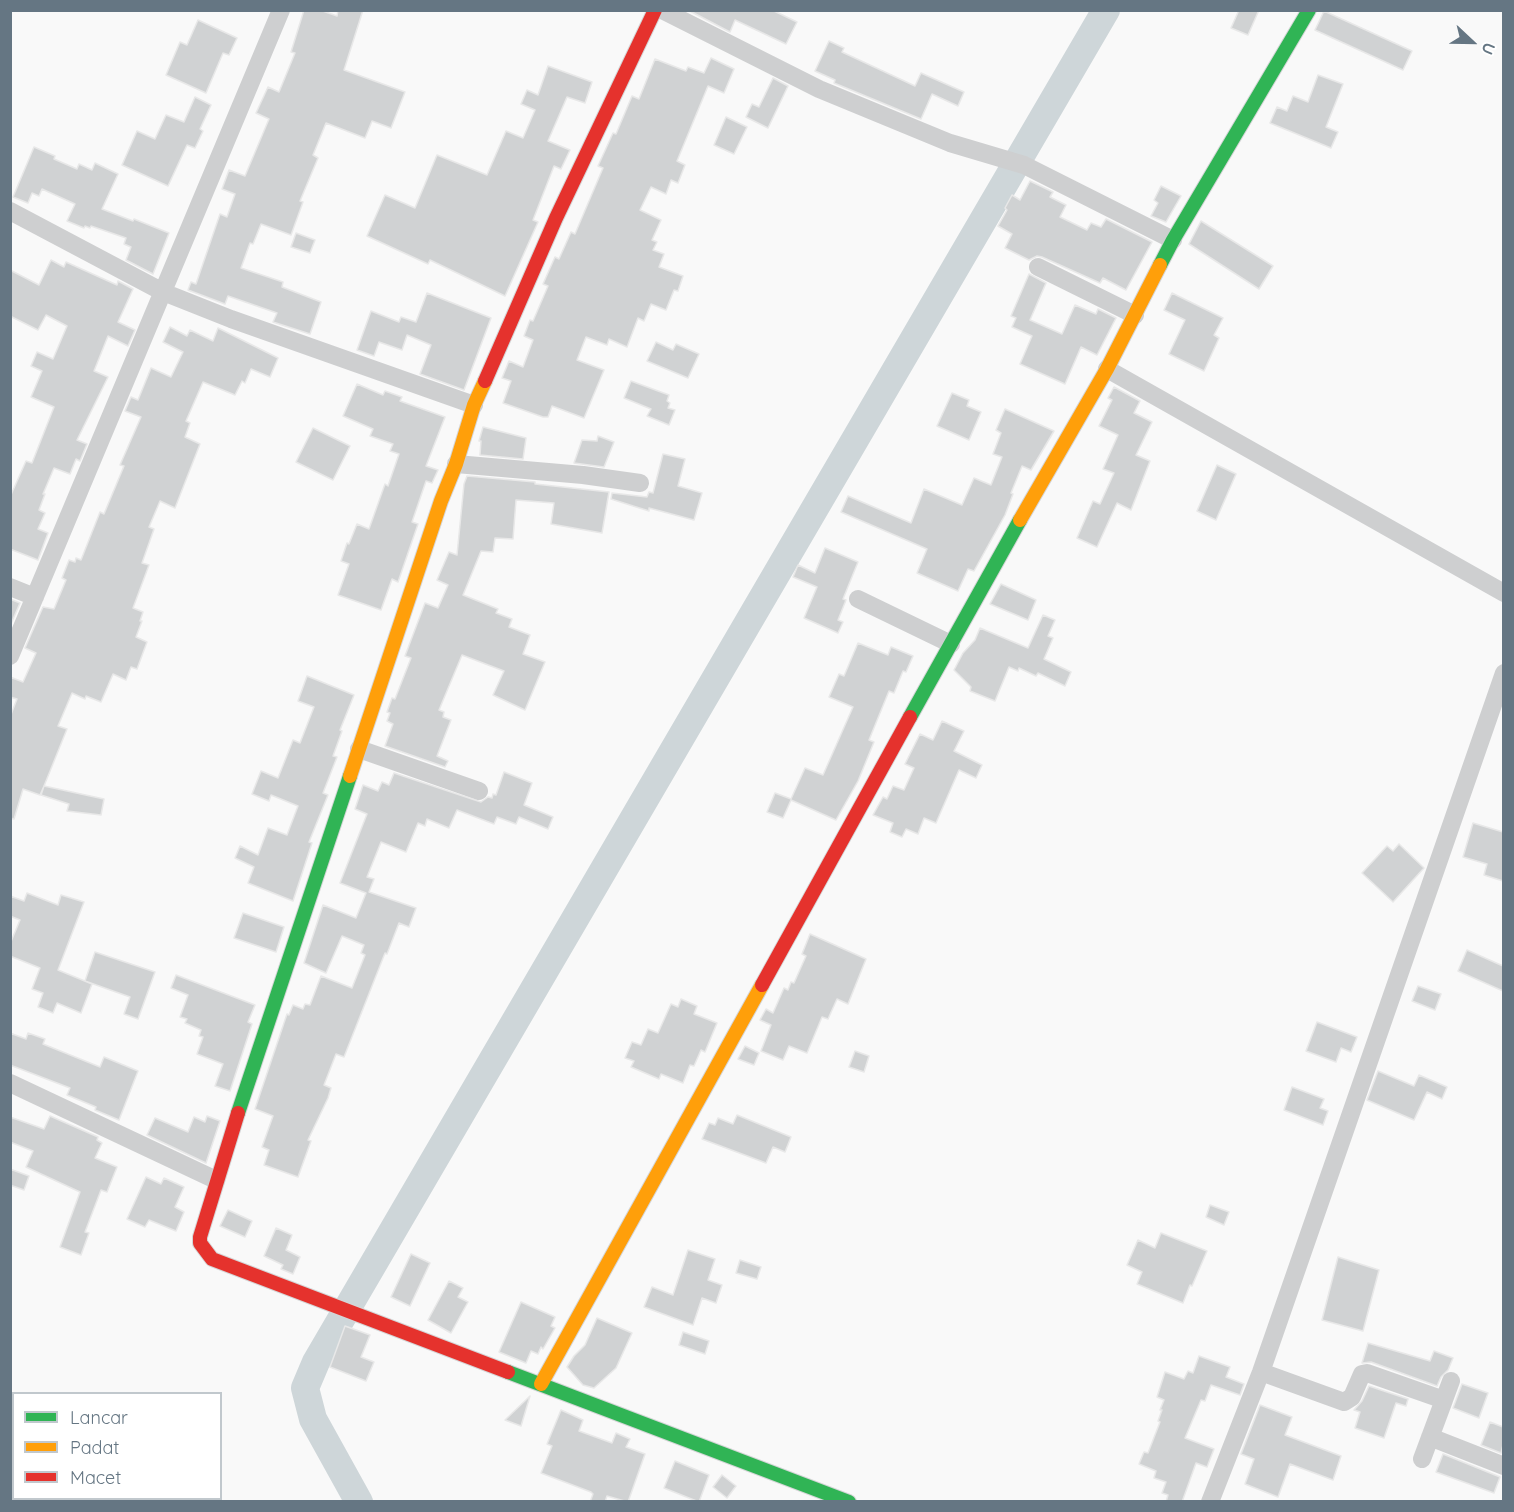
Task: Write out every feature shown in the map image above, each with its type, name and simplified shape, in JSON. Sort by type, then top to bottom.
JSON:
[{"type":"street","points":[[10,656],[281,10]]},
{"type":"street","points":[[655,10],[556,218],[474,405],[216,1180],[200,1243],[212,1259],[541,1383],[827,1498],[849,1502]]},
{"type":"street","points":[[662,10],[819,89],[913,129],[1024,165],[1173,240]]},
{"type":"street","points":[[541,1383],[951,644],[1107,369],[1173,240],[1309,10]]},
{"type":"street","points":[[10,211],[163,292],[231,319],[474,405]]},
{"type":"street","points":[[1038,267],[1134,315]]},
{"type":"street","points":[[1107,369],[1503,593]]},
{"type":"street","points":[[456,464],[583,475],[640,483]]},
{"type":"street","points":[[10,587],[35,597]]},
{"type":"street","points":[[858,598],[951,644]]},
{"type":"street","points":[[1212,1501],[1261,1372],[1503,673]]},
{"type":"street","points":[[359,749],[479,791]]},
{"type":"street","points":[[10,1083],[216,1180]]},
{"type":"street","points":[[1261,1372],[1344,1402],[1352,1397],[1362,1374],[1367,1373],[1444,1400]]},
{"type":"street","points":[[1422,1459],[1451,1381]]},
{"type":"street","points":[[1430,1437],[1503,1466]]},
{"type":"building","points":[[304,10],[320,10],[337,16],[338,10],[363,10],[344,70],[405,92],[391,128],[372,121],[365,138],[326,123],[313,155],[318,158],[300,201],[303,202],[291,235],[261,224],[253,244],[250,243],[241,268],[283,282],[282,287],[321,302],[310,334],[273,322],[277,313],[228,296],[225,304],[188,290],[191,282],[196,284],[220,214],[227,217],[235,194],[222,189],[229,170],[245,176],[269,119],[256,113],[268,87],[279,92],[295,53],[291,52]]},
{"type":"building","points":[[688,10],[772,10],[797,22],[786,44],[735,20],[730,32]]},
{"type":"building","points":[[1239,10],[1259,10],[1248,35],[1231,28]]},
{"type":"building","points":[[1324,11],[1412,51],[1403,70],[1315,30]]},
{"type":"building","points":[[198,20],[237,38],[229,55],[223,53],[206,93],[166,75],[180,42],[187,45]]},
{"type":"building","points":[[829,41],[844,48],[842,52],[915,86],[921,73],[964,92],[958,106],[932,94],[921,119],[834,83],[835,80],[815,71]]},
{"type":"building","points":[[711,58],[734,69],[724,93],[708,86],[677,161],[685,165],[678,183],[671,180],[666,194],[651,187],[640,210],[661,220],[652,240],[657,242],[653,250],[664,254],[659,267],[683,276],[678,291],[674,290],[666,310],[651,304],[644,321],[638,318],[627,347],[609,339],[607,345],[586,337],[577,360],[604,370],[584,418],[552,406],[548,417],[543,417],[503,403],[511,381],[502,378],[509,361],[523,367],[533,340],[524,336],[548,286],[543,284],[555,257],[559,259],[571,232],[575,234],[603,168],[598,166],[613,133],[616,134],[632,96],[639,99],[655,59],[686,71],[688,67],[704,73]]},
{"type":"building","points":[[548,66],[592,82],[585,103],[567,97],[548,141],[570,150],[561,169],[554,166],[533,220],[538,222],[505,296],[430,260],[428,264],[367,236],[385,195],[415,208],[437,155],[487,175],[506,131],[523,138],[535,110],[521,104],[527,90],[538,95]]},
{"type":"building","points":[[1318,75],[1343,84],[1326,127],[1338,132],[1331,148],[1270,123],[1277,107],[1287,111],[1293,96],[1308,102]]},
{"type":"building","points":[[773,78],[788,86],[768,128],[746,117],[752,104],[759,107]]},
{"type":"building","points":[[195,97],[211,105],[200,129],[203,131],[195,148],[187,145],[168,186],[122,165],[137,131],[155,139],[166,115],[184,122]]},
{"type":"building","points":[[726,117],[747,127],[734,154],[714,145]]},
{"type":"building","points":[[34,147],[77,169],[79,164],[92,170],[95,163],[118,174],[102,209],[169,233],[153,274],[126,260],[131,247],[124,244],[126,238],[91,226],[84,228],[67,221],[75,204],[42,189],[39,196],[32,193],[28,203],[13,197]]},
{"type":"building","points":[[1030,181],[1053,192],[1050,197],[1066,205],[1060,217],[1087,230],[1091,223],[1101,227],[1106,219],[1152,242],[1126,290],[1103,278],[1100,283],[1042,257],[1037,256],[1029,260],[1005,248],[1012,234],[998,226],[1012,195],[1020,200]]},
{"type":"building","points":[[1161,186],[1181,196],[1166,222],[1151,216],[1158,203],[1154,200]]},
{"type":"building","points":[[1201,221],[1273,266],[1259,289],[1189,244]]},
{"type":"building","points":[[296,233],[315,240],[310,253],[291,247]]},
{"type":"building","points":[[51,260],[64,267],[66,262],[117,285],[118,281],[133,289],[118,322],[135,330],[128,346],[108,336],[94,371],[108,377],[77,440],[87,444],[80,461],[76,459],[70,474],[54,468],[43,494],[45,494],[39,510],[45,513],[38,529],[48,533],[38,560],[10,549],[10,497],[26,461],[32,463],[54,407],[31,397],[42,371],[31,366],[37,352],[53,359],[67,326],[46,315],[38,330],[10,316],[10,270],[39,285]]},
{"type":"building","points":[[1029,274],[1046,283],[1030,320],[1062,334],[1075,305],[1096,314],[1098,309],[1116,318],[1097,355],[1081,347],[1065,384],[1020,364],[1032,336],[1012,327],[1016,318],[1011,316]]},
{"type":"building","points":[[427,293],[491,318],[464,390],[420,374],[431,345],[407,335],[402,350],[379,342],[374,356],[357,350],[371,311],[399,322],[401,317],[416,322]]},
{"type":"building","points":[[1172,293],[1223,318],[1214,335],[1219,338],[1204,371],[1169,354],[1185,320],[1164,310]]},
{"type":"building","points":[[170,327],[187,336],[190,330],[213,341],[218,328],[278,358],[270,377],[251,369],[245,383],[242,381],[235,395],[203,382],[186,421],[190,423],[185,437],[200,444],[175,508],[160,501],[149,527],[154,529],[142,563],[149,565],[133,608],[143,612],[136,637],[147,642],[137,669],[131,667],[126,680],[113,674],[101,702],[86,696],[85,699],[72,693],[58,726],[67,729],[40,795],[23,789],[14,819],[10,818],[10,717],[17,699],[10,697],[10,677],[23,682],[36,653],[25,648],[43,607],[54,609],[66,580],[62,578],[69,560],[75,562],[76,558],[81,560],[100,512],[104,514],[124,466],[120,465],[141,417],[125,411],[131,397],[138,400],[151,368],[171,377],[183,352],[163,342]]},
{"type":"building","points":[[656,342],[673,350],[676,344],[699,354],[688,378],[647,361]]},
{"type":"building","points":[[631,381],[669,395],[668,408],[675,410],[669,425],[647,416],[651,409],[624,398]]},
{"type":"building","points":[[357,384],[383,395],[385,391],[402,397],[400,401],[445,417],[426,466],[438,470],[432,483],[426,481],[412,522],[418,524],[398,582],[392,579],[381,610],[338,595],[349,564],[341,561],[347,543],[349,544],[357,524],[369,529],[385,484],[388,486],[399,454],[390,451],[393,444],[370,436],[373,429],[343,416]]},
{"type":"building","points":[[1114,387],[1140,401],[1134,413],[1152,422],[1136,455],[1150,461],[1131,510],[1117,503],[1097,547],[1077,538],[1093,501],[1100,504],[1114,473],[1103,469],[1118,435],[1099,426],[1112,400],[1108,398]]},
{"type":"building","points":[[952,393],[969,400],[967,406],[981,412],[969,440],[937,426]]},
{"type":"building","points":[[1005,409],[1054,431],[1031,470],[1022,466],[1005,515],[974,571],[968,569],[958,591],[917,573],[927,549],[841,512],[848,496],[911,523],[924,489],[962,505],[974,478],[991,485],[1002,457],[993,454],[1001,433],[996,430]]},
{"type":"building","points":[[483,427],[526,438],[523,459],[480,455],[481,441],[479,441]]},
{"type":"building","points":[[313,428],[350,446],[333,480],[296,462]]},
{"type":"building","points":[[598,436],[614,442],[604,467],[574,463],[582,440],[597,441]]},
{"type":"building","points":[[663,454],[685,459],[678,486],[702,493],[694,520],[649,508],[649,511],[611,499],[612,493],[647,497],[649,492],[653,493]]},
{"type":"building","points":[[1217,465],[1236,474],[1216,520],[1197,511]]},
{"type":"building","points":[[467,476],[609,492],[602,533],[551,524],[554,503],[516,500],[513,539],[495,538],[493,552],[481,551],[463,595],[498,609],[496,613],[512,619],[509,627],[530,635],[523,654],[545,662],[525,710],[493,695],[504,671],[462,655],[439,710],[444,712],[443,717],[451,720],[437,756],[448,761],[445,767],[385,746],[393,724],[387,721],[390,713],[387,712],[392,698],[395,699],[411,658],[405,656],[425,603],[438,608],[448,585],[437,580],[449,552],[457,555],[464,484]]},
{"type":"building","points":[[825,548],[858,562],[843,599],[846,600],[838,620],[843,622],[838,633],[804,618],[817,587],[793,577],[798,565],[815,573]]},
{"type":"building","points":[[1001,584],[1036,600],[1028,620],[990,604]]},
{"type":"building","points":[[10,599],[20,603],[10,626]]},
{"type":"building","points":[[1043,615],[1055,620],[1048,636],[1053,638],[1044,659],[1071,672],[1065,686],[1038,673],[1036,676],[1019,668],[1018,671],[1009,667],[995,701],[970,691],[971,687],[954,670],[963,653],[975,640],[980,628],[1028,648]]},
{"type":"building","points":[[858,643],[888,655],[891,647],[913,656],[906,672],[903,671],[894,693],[889,691],[869,740],[874,742],[858,781],[836,820],[791,800],[783,818],[767,812],[775,793],[791,799],[805,768],[823,775],[853,707],[829,697],[839,674],[844,676]]},
{"type":"building","points":[[307,676],[354,695],[340,730],[342,731],[333,756],[337,757],[323,793],[328,795],[309,842],[312,843],[293,901],[248,883],[254,867],[235,858],[240,846],[258,855],[268,828],[287,835],[298,806],[271,795],[269,801],[252,794],[261,771],[278,778],[293,740],[300,743],[314,707],[298,701]]},
{"type":"building","points":[[942,721],[964,731],[954,751],[982,765],[976,778],[959,770],[936,823],[924,818],[918,834],[906,829],[902,837],[890,832],[893,823],[873,815],[883,797],[887,799],[893,786],[904,790],[914,768],[905,764],[920,734],[933,740]]},
{"type":"building","points":[[504,772],[532,783],[524,805],[553,817],[548,829],[519,817],[516,824],[497,817],[494,824],[457,810],[449,828],[427,819],[425,826],[418,823],[406,852],[381,842],[367,877],[374,879],[369,892],[416,908],[409,927],[399,923],[344,1057],[336,1054],[324,1085],[331,1088],[328,1098],[308,1140],[311,1141],[298,1177],[264,1165],[269,1150],[262,1147],[273,1116],[255,1109],[287,1014],[289,1015],[293,1005],[303,1009],[305,1004],[310,1005],[321,976],[352,988],[365,955],[361,953],[364,945],[342,936],[326,973],[304,963],[323,905],[356,918],[366,893],[340,883],[367,814],[355,809],[363,785],[378,791],[382,782],[389,785],[394,773],[481,802],[488,797],[492,798],[493,794],[496,795]]},
{"type":"building","points":[[44,786],[104,799],[101,815],[67,811],[69,804],[41,795]]},
{"type":"building","points":[[1473,823],[1503,832],[1503,881],[1484,875],[1487,864],[1463,857]]},
{"type":"building","points":[[1399,844],[1424,868],[1393,902],[1362,873],[1387,846],[1393,851]]},
{"type":"building","points":[[27,893],[58,905],[61,895],[84,902],[58,970],[92,984],[81,1013],[57,1003],[53,1013],[38,1007],[43,993],[32,989],[40,968],[10,956],[10,944],[20,920],[10,916],[10,896],[24,901]]},
{"type":"building","points":[[243,913],[284,927],[276,952],[234,938]]},
{"type":"building","points":[[810,934],[866,959],[848,1004],[837,999],[828,1019],[822,1017],[807,1053],[789,1046],[783,1060],[761,1051],[771,1025],[760,1020],[766,1009],[773,1013],[784,988],[788,990],[791,982],[794,983],[806,956],[802,954]]},
{"type":"building","points":[[1467,950],[1503,966],[1503,991],[1458,971]]},
{"type":"building","points":[[95,952],[155,972],[138,1019],[124,1014],[130,997],[85,981]]},
{"type":"building","points":[[176,975],[255,1005],[248,1022],[252,1024],[230,1091],[215,1086],[223,1064],[197,1054],[203,1037],[199,1036],[201,1030],[185,1023],[187,1019],[180,1017],[188,995],[171,988]]},
{"type":"building","points":[[1418,986],[1441,994],[1435,1010],[1412,1001]]},
{"type":"building","points":[[681,999],[697,1006],[694,1014],[717,1023],[705,1052],[701,1050],[694,1066],[690,1065],[683,1083],[661,1074],[659,1079],[631,1067],[634,1061],[625,1058],[632,1042],[641,1045],[648,1029],[658,1033],[671,1004],[678,1007]]},
{"type":"building","points":[[1317,1022],[1357,1037],[1351,1052],[1341,1048],[1336,1062],[1306,1051]]},
{"type":"building","points":[[10,1033],[26,1039],[28,1033],[45,1039],[43,1044],[100,1067],[104,1057],[138,1071],[119,1120],[67,1095],[70,1088],[10,1065]]},
{"type":"building","points":[[745,1046],[759,1053],[754,1065],[738,1059]]},
{"type":"building","points":[[855,1051],[869,1056],[864,1072],[849,1067]]},
{"type":"building","points":[[1378,1071],[1414,1086],[1419,1075],[1447,1087],[1442,1099],[1427,1092],[1414,1120],[1367,1100]]},
{"type":"building","points":[[1292,1087],[1324,1099],[1320,1108],[1328,1111],[1323,1125],[1284,1110]]},
{"type":"building","points":[[737,1115],[791,1137],[785,1152],[773,1147],[766,1163],[702,1139],[709,1123],[715,1125],[718,1118],[733,1124]]},
{"type":"building","points":[[50,1116],[98,1137],[97,1140],[102,1143],[95,1158],[117,1167],[107,1192],[101,1190],[85,1232],[89,1233],[81,1255],[60,1247],[80,1192],[26,1167],[33,1151],[10,1142],[10,1117],[44,1129]]},
{"type":"building","points":[[207,1116],[220,1121],[206,1163],[147,1135],[155,1118],[188,1132],[194,1117],[205,1122]]},
{"type":"building","points":[[10,1169],[29,1176],[24,1190],[10,1185]]},
{"type":"building","points":[[146,1177],[161,1184],[164,1178],[184,1187],[175,1207],[184,1212],[176,1231],[149,1220],[145,1227],[127,1219]]},
{"type":"building","points":[[1210,1205],[1229,1212],[1224,1225],[1206,1217]]},
{"type":"building","points":[[228,1210],[252,1221],[245,1237],[220,1226]]},
{"type":"building","points":[[276,1228],[292,1235],[286,1250],[300,1257],[293,1274],[281,1269],[283,1265],[264,1256]]},
{"type":"building","points":[[1161,1233],[1207,1251],[1183,1303],[1137,1284],[1142,1272],[1127,1265],[1138,1240],[1155,1248]]},
{"type":"building","points":[[688,1250],[715,1259],[708,1280],[722,1285],[716,1303],[702,1298],[693,1325],[644,1307],[652,1287],[673,1295]]},
{"type":"building","points":[[411,1254],[430,1263],[410,1306],[391,1297]]},
{"type":"building","points":[[1338,1257],[1379,1270],[1363,1331],[1322,1320]]},
{"type":"building","points":[[740,1260],[761,1267],[757,1279],[736,1273]]},
{"type":"building","points":[[449,1281],[463,1288],[458,1297],[468,1302],[451,1333],[428,1320]]},
{"type":"building","points":[[521,1302],[555,1317],[551,1326],[555,1328],[543,1349],[541,1347],[538,1354],[531,1351],[526,1363],[499,1352]]},
{"type":"building","points":[[597,1318],[632,1333],[616,1368],[594,1388],[583,1385],[567,1367],[585,1345]]},
{"type":"building","points":[[345,1326],[370,1335],[361,1357],[374,1362],[366,1381],[330,1367]]},
{"type":"building","points":[[683,1332],[709,1341],[705,1354],[679,1345]]},
{"type":"building","points":[[1368,1343],[1430,1361],[1434,1351],[1453,1358],[1437,1386],[1371,1362],[1362,1363]]},
{"type":"building","points":[[1199,1356],[1230,1367],[1226,1377],[1244,1384],[1240,1395],[1211,1385],[1205,1401],[1201,1400],[1185,1438],[1214,1449],[1207,1467],[1196,1463],[1182,1502],[1166,1502],[1168,1495],[1162,1493],[1166,1482],[1154,1478],[1156,1471],[1139,1464],[1144,1452],[1148,1453],[1160,1422],[1158,1421],[1162,1410],[1160,1410],[1164,1400],[1157,1397],[1165,1372],[1184,1379],[1188,1371],[1193,1373]]},
{"type":"building","points":[[1462,1384],[1488,1393],[1479,1418],[1453,1408]]},
{"type":"building","points":[[1369,1386],[1408,1399],[1406,1406],[1396,1403],[1384,1438],[1355,1428],[1360,1412],[1354,1410],[1362,1401]]},
{"type":"building","points":[[530,1396],[521,1426],[505,1420]]},
{"type":"building","points":[[1260,1405],[1292,1417],[1285,1435],[1341,1456],[1333,1480],[1290,1464],[1278,1497],[1245,1484],[1254,1459],[1241,1454]]},
{"type":"building","points":[[561,1410],[583,1420],[579,1431],[612,1443],[616,1433],[630,1439],[626,1447],[645,1454],[628,1502],[607,1496],[605,1502],[590,1502],[593,1494],[591,1492],[541,1473],[552,1446],[547,1444]]},
{"type":"building","points":[[1490,1422],[1503,1427],[1501,1453],[1481,1445]]},
{"type":"building","points":[[1443,1454],[1500,1477],[1494,1493],[1436,1472]]},
{"type":"building","points":[[675,1461],[709,1475],[699,1502],[664,1488]]},
{"type":"building","points":[[722,1475],[736,1486],[727,1498],[713,1487]]},
{"type":"waterway","points":[[359,1502],[313,1419],[305,1388],[316,1362],[1106,10]]},
{"type":"traffic: fast","points":[[1160,265],[1309,10]]},
{"type":"traffic: fast","points":[[910,717],[1020,520]]},
{"type":"traffic: fast","points":[[238,1113],[350,776]]},
{"type":"traffic: fast","points":[[508,1372],[849,1502]]},
{"type":"traffic: slow","points":[[1020,520],[1107,369],[1160,265]]},
{"type":"traffic: slow","points":[[350,776],[441,501],[456,464],[474,405],[485,381]]},
{"type":"traffic: slow","points":[[541,1384],[762,985]]},
{"type":"traffic: jam","points":[[485,381],[556,218],[655,10]]},
{"type":"traffic: jam","points":[[762,985],[910,717]]},
{"type":"traffic: jam","points":[[238,1113],[200,1237],[200,1243],[212,1259],[508,1372]]}]
